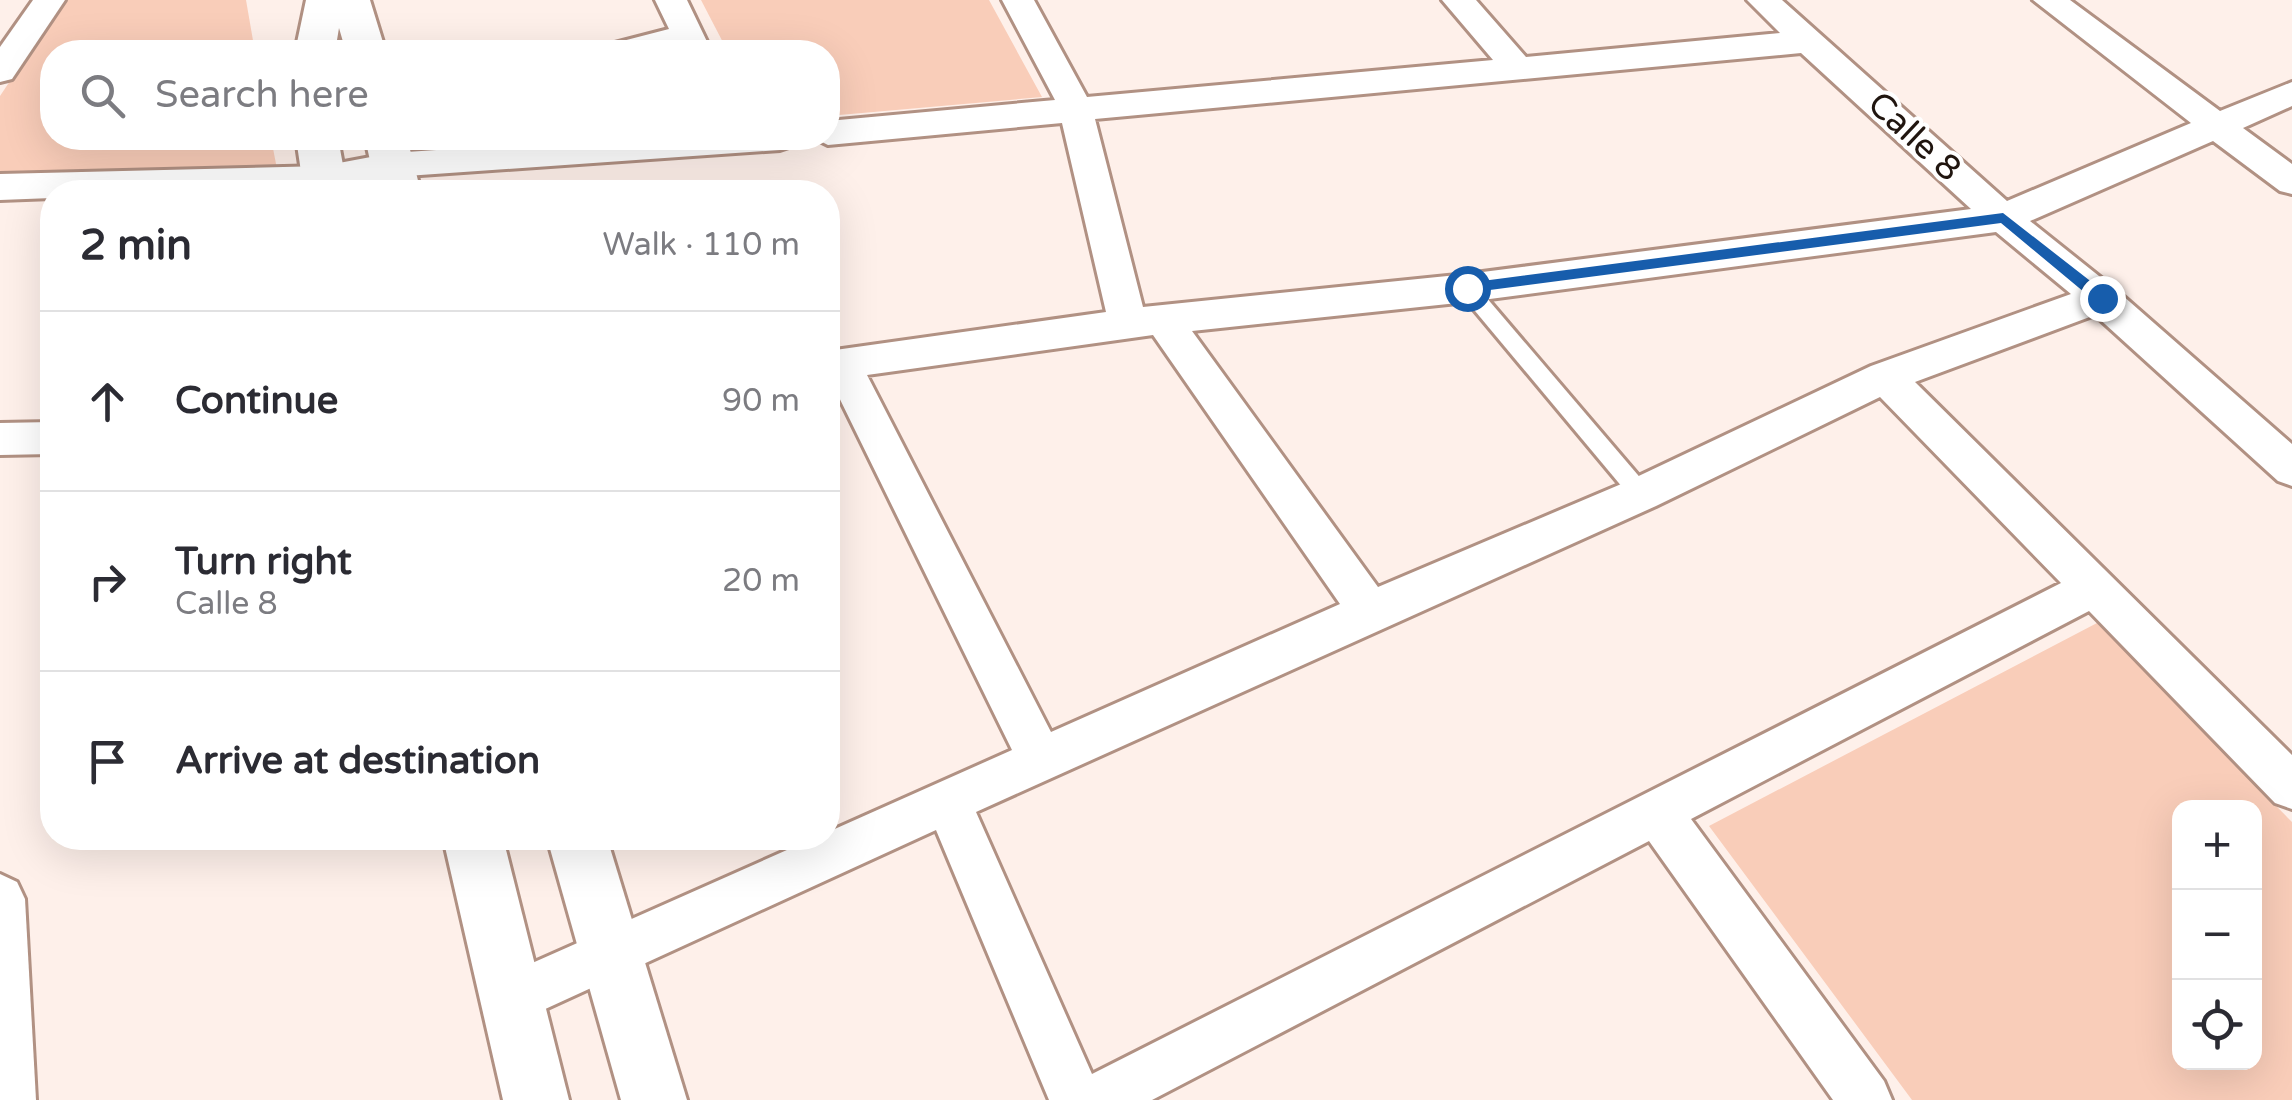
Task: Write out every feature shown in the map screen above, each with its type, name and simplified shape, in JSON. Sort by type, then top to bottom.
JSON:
[{"type":"street","points":[[0,71],[49,0]]},
{"type":"street","points":[[317,40],[325,0]]},
{"type":"street","points":[[350,0],[362,40]]},
{"type":"street","points":[[670,0],[690,40]]},
{"type":"street","points":[[1018,0],[1075,107],[1145,321],[1370,612]]},
{"type":"street","points":[[1458,0],[1517,68]]},
{"type":"street","name":"Calle 8","points":[[1764,0],[2003,218],[2102,298],[2292,469]]},
{"type":"street","points":[[2049,0],[2292,182]]},
{"type":"street","points":[[840,131],[1812,41]]},
{"type":"street","points":[[840,364],[1145,321],[1467,288],[2003,218],[2292,93]]},
{"type":"street","points":[[136,180],[598,150]]},
{"type":"street","points":[[0,188],[40,186]]},
{"type":"street","points":[[512,998],[1641,494],[1885,377],[2102,298]]},
{"type":"street","points":[[840,375],[1041,760]]},
{"type":"street","points":[[1885,377],[2292,787]]},
{"type":"street","points":[[0,440],[40,438]]},
{"type":"street","points":[[1097,1100],[2094,588]]},
{"type":"street","points":[[948,803],[1076,1100]]},
{"type":"street","points":[[1658,814],[1852,1096]]},
{"type":"street","points":[[476,850],[536,1100]]},
{"type":"street","points":[[580,850],[654,1100]]},
{"type":"street","points":[[0,899],[9,1100]]},
{"type":"lane","points":[[1467,288],[1641,494]]},
{"type":"shaded area","points":[[64,0],[246,0],[253,40],[40,40],[40,150],[273,150],[277,169],[0,174],[0,96]]},
{"type":"shaded area","points":[[701,0],[989,0],[1042,97],[840,115],[840,40],[722,40]]},
{"type":"shaded area","points":[[2097,623],[2292,822],[2292,1100],[1912,1100],[1709,826]]},
{"type":"route","points":[[1467,288],[2003,218],[2102,298]]}]
